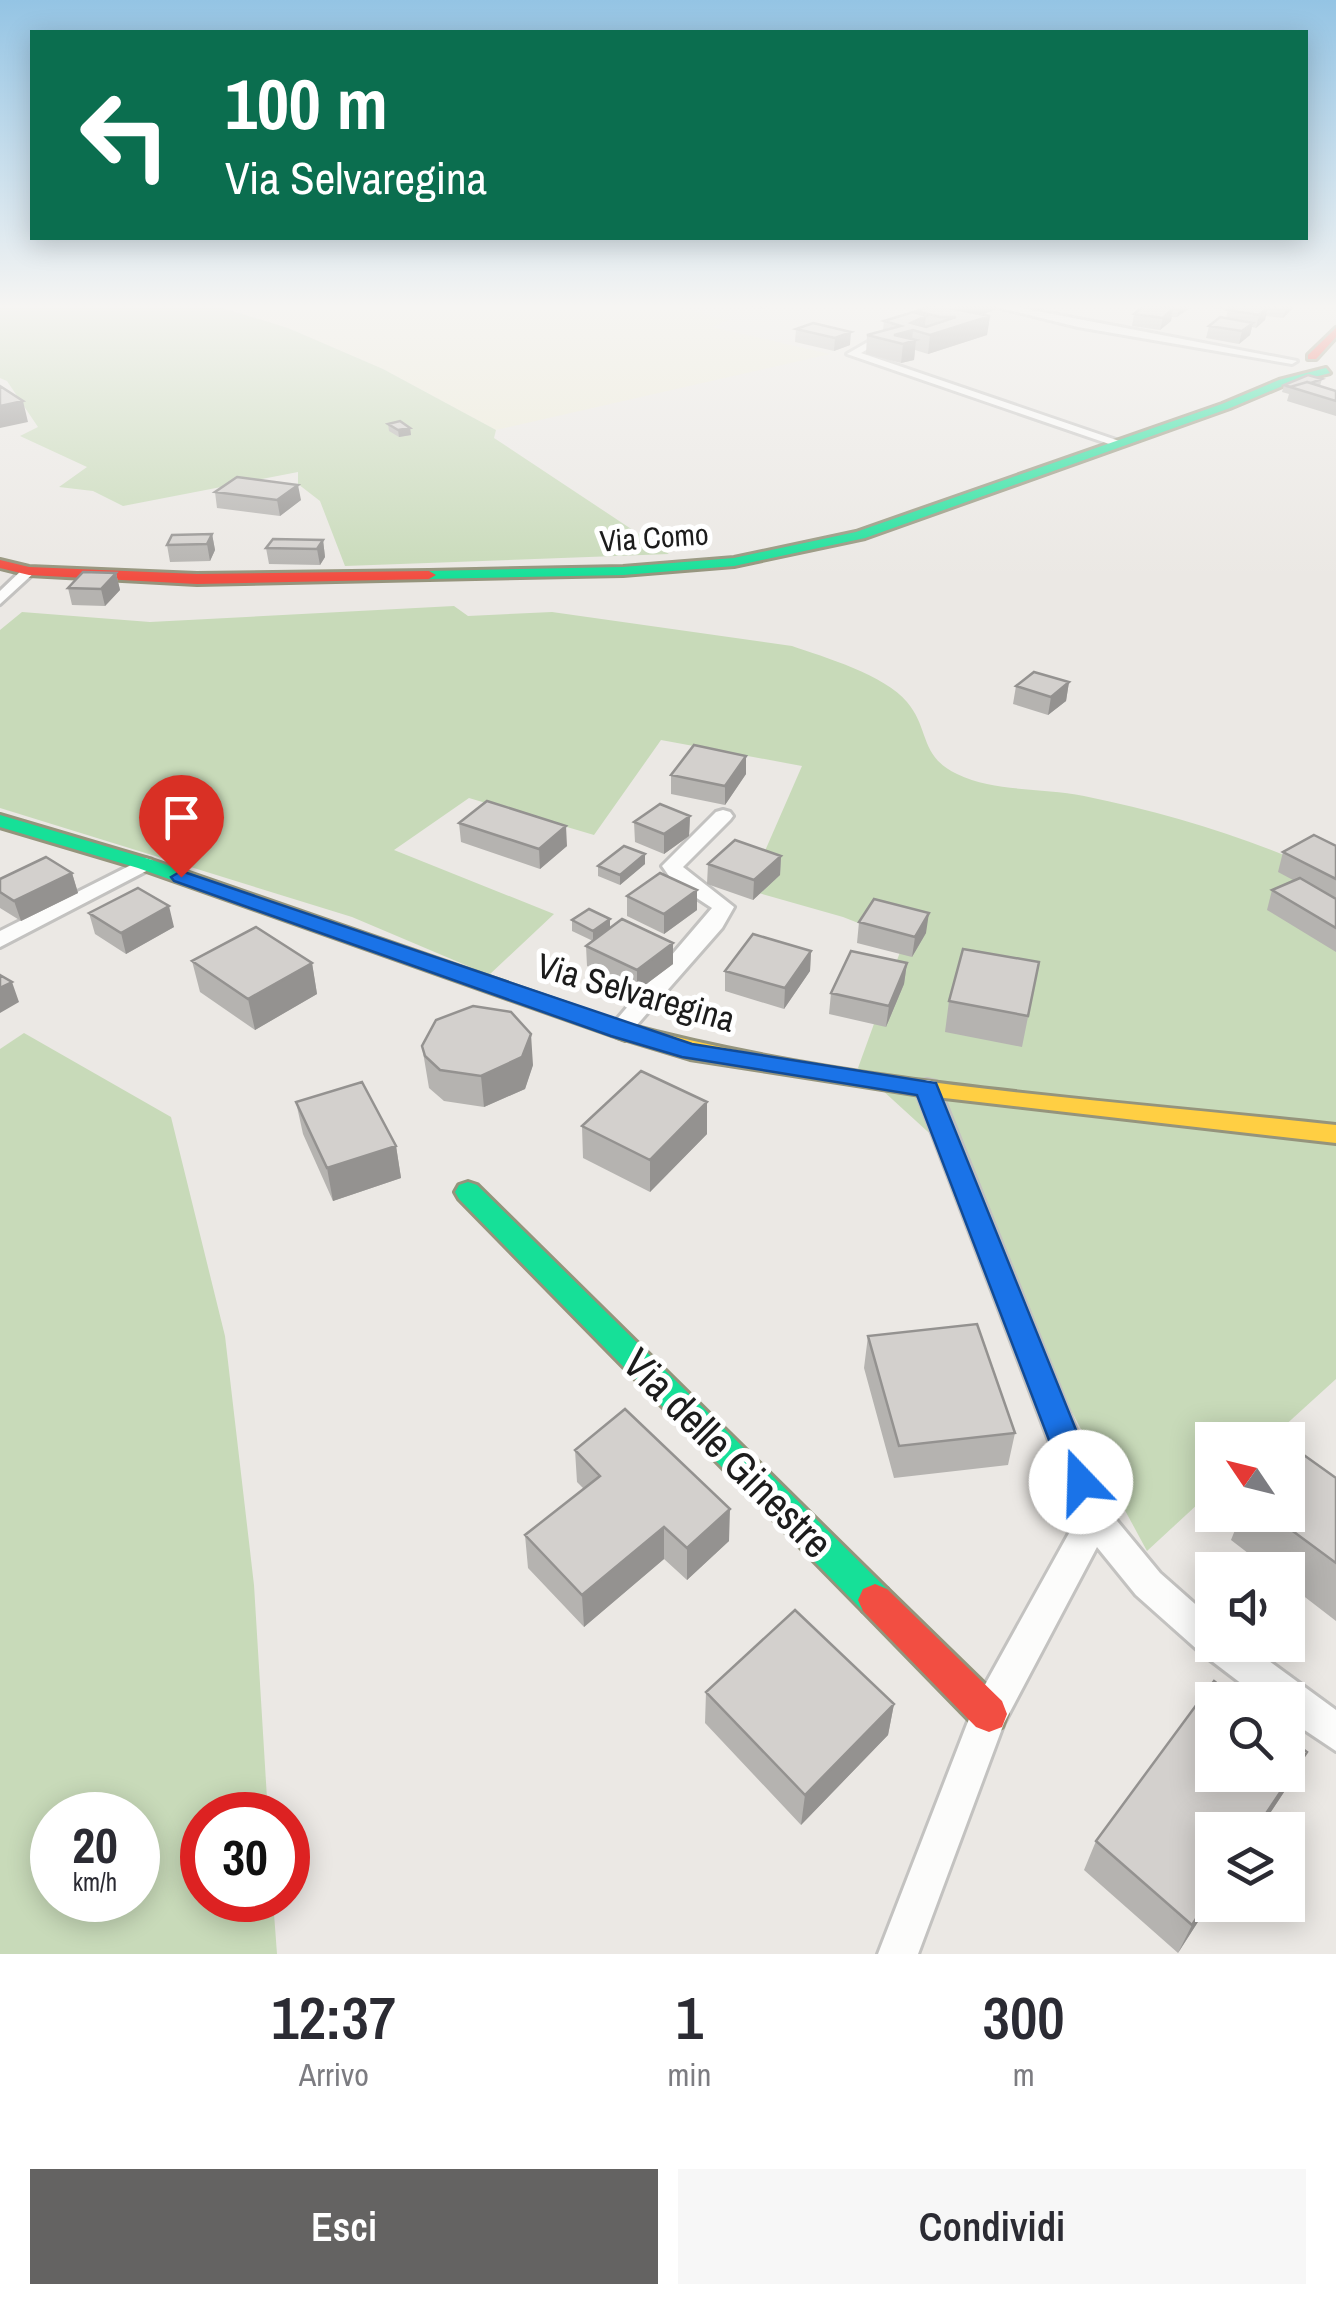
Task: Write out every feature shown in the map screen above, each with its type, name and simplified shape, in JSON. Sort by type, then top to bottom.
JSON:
[{"type":"main road","name":"Via Como","points":[[0,564],[29,571],[197,579],[704,566],[860,535],[1238,396]]},
{"type":"main road","name":"Via Selvaregina","points":[[0,820],[144,864],[690,1052],[927,1088],[1336,1134]]},
{"type":"main road","name":"Via delle Ginestre","points":[[468,1192],[988,1714]]},
{"type":"street","points":[[978,396],[1118,443]]},
{"type":"street","points":[[0,599],[29,571]]},
{"type":"street","points":[[620,1030],[714,922],[723,906],[676,876],[672,866],[723,816]]},
{"type":"street","points":[[0,940],[144,864]]},
{"type":"street","points":[[927,1088],[1094,1518],[1120,1554],[1195,1627]]},
{"type":"street","points":[[898,1954],[988,1714],[1094,1518]]},
{"type":"street","points":[[1242,1662],[1336,1733]]},
{"type":"shaded area","points":[[433,396],[645,396],[496,430]]},
{"type":"green space","points":[[17,396],[433,396],[496,430],[494,438],[669,554],[345,566],[320,501],[298,484],[298,472],[123,506],[93,491],[59,487],[87,467],[20,436],[38,427]]},
{"type":"green space","points":[[454,606],[468,616],[552,612],[792,646],[853,668],[897,692],[914,712],[936,759],[957,774],[988,784],[1068,793],[1149,811],[1213,829],[1336,877],[1336,1379],[1289,1422],[1195,1422],[1195,1507],[1147,1551],[1042,1357],[950,1152],[858,1068],[904,941],[843,917],[748,890],[802,766],[661,740],[594,835],[469,798],[394,850],[554,914],[489,975],[352,917],[0,808],[0,630],[22,612],[150,622]]},
{"type":"green space","points":[[24,1033],[171,1117],[225,1336],[254,1585],[267,1792],[180,1792],[180,1922],[275,1922],[277,1954],[0,1954],[0,1049]]},
{"type":"building","points":[[0,396],[16,396],[23,401],[0,406]]},
{"type":"building","points":[[400,421],[410,428],[398,430],[388,424]]},
{"type":"building","points":[[237,477],[298,485],[277,500],[215,492]]},
{"type":"building","points":[[212,534],[207,544],[167,545],[172,535]]},
{"type":"building","points":[[273,539],[323,540],[317,549],[266,548]]},
{"type":"building","points":[[83,572],[116,573],[101,589],[68,588]]},
{"type":"building","points":[[1034,672],[1069,682],[1051,697],[1016,686]]},
{"type":"building","points":[[694,745],[746,756],[725,786],[671,775]]},
{"type":"building","points":[[487,801],[566,826],[539,849],[459,823]]},
{"type":"building","points":[[660,804],[690,816],[664,834],[634,822]]},
{"type":"building","points":[[1314,835],[1336,846],[1336,879],[1283,852]]},
{"type":"building","points":[[735,840],[781,856],[754,880],[708,864]]},
{"type":"building","points":[[624,846],[645,854],[620,875],[598,866]]},
{"type":"building","points":[[46,857],[72,873],[14,901],[0,892],[0,879]]},
{"type":"building","points":[[660,873],[697,890],[664,914],[627,896]]},
{"type":"building","points":[[1300,878],[1336,899],[1336,928],[1272,890]]},
{"type":"building","points":[[138,888],[169,906],[121,933],[89,913]]},
{"type":"building","points":[[874,899],[929,913],[915,937],[859,922]]},
{"type":"building","points":[[589,909],[610,919],[593,931],[572,920]]},
{"type":"building","points":[[622,919],[673,943],[637,970],[586,946]]},
{"type":"building","points":[[256,927],[312,963],[248,999],[192,961]]},
{"type":"building","points":[[753,934],[811,951],[785,988],[725,971]]},
{"type":"building","points":[[963,949],[1039,962],[1028,1016],[949,1001]]},
{"type":"building","points":[[851,951],[907,963],[889,1006],[831,993]]},
{"type":"building","points":[[0,975],[12,982],[0,988]]},
{"type":"building","points":[[473,1006],[511,1012],[531,1034],[522,1057],[481,1076],[440,1070],[425,1056],[422,1046],[436,1020]]},
{"type":"building","points":[[641,1071],[707,1102],[650,1160],[582,1126]]},
{"type":"building","points":[[362,1082],[396,1146],[327,1168],[296,1102]]},
{"type":"building","points":[[977,1324],[1015,1433],[899,1446],[868,1336]]},
{"type":"building","points":[[625,1409],[730,1509],[687,1548],[664,1527],[582,1595],[525,1535],[600,1476],[575,1450]]},
{"type":"building","points":[[1305,1456],[1336,1478],[1336,1563],[1294,1532],[1305,1532]]},
{"type":"building","points":[[795,1610],[894,1704],[805,1795],[706,1692]]},
{"type":"building","points":[[1195,1707],[1195,1792],[1280,1792],[1267,1812],[1195,1812],[1192,1925],[1096,1841]]},
{"type":"traffic: fast","points":[[429,575],[623,571],[734,562],[860,535],[1249,396]]},
{"type":"traffic: fast","points":[[0,821],[145,864],[625,1032]]},
{"type":"traffic: fast","points":[[468,1192],[875,1600]]},
{"type":"traffic: slow","points":[[625,1032],[690,1051],[927,1088],[1336,1134]]},
{"type":"traffic: jam","points":[[0,564],[29,571],[197,579],[429,575]]},
{"type":"traffic: jam","points":[[875,1600],[989,1714]]},
{"type":"route","points":[[181,877],[690,1052],[927,1088],[1081,1482]]}]
